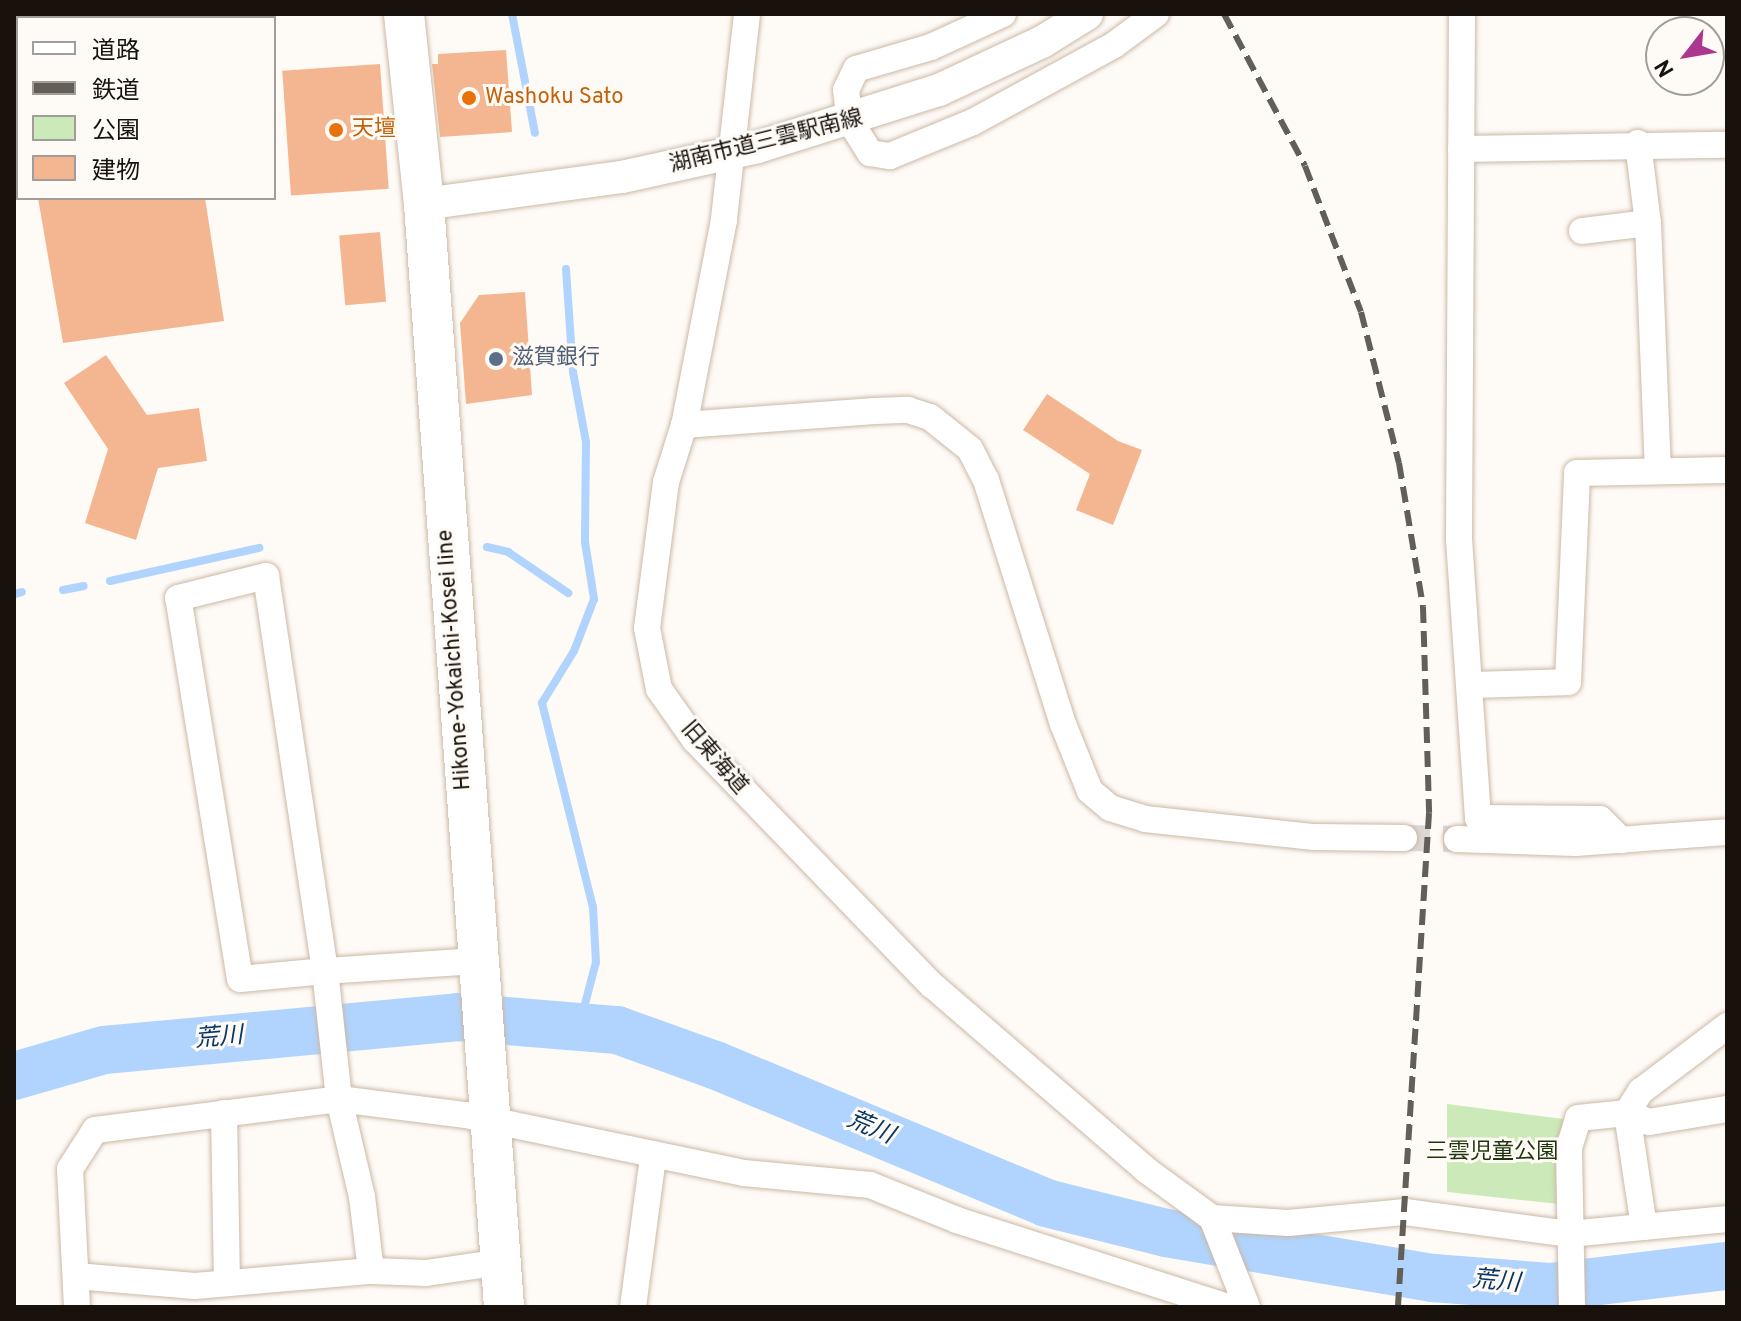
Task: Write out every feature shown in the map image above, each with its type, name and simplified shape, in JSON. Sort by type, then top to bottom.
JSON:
[{"type":"main road","name":"Hikone-Yokaichi-Kosei line","points":[[404,14],[424,204],[475,961],[504,1307]]},
{"type":"street","name":"旧東海道","points":[[747,14],[724,220],[684,425],[666,482],[647,628],[659,689],[695,740],[932,985],[1146,1170],[1212,1218]]},
{"type":"street","points":[[1003,14],[931,47],[856,69],[846,90],[850,121],[870,153],[890,156],[1033,92],[1156,14]]},
{"type":"street","name":"湖南市道三雲駅南線","points":[[424,204],[622,177],[730,155],[850,121],[994,66],[1087,14]]},
{"type":"street","points":[[1462,14],[1459,539],[1478,818],[1600,819],[1621,840]]},
{"type":"street","points":[[1461,149],[1638,143],[1727,145]]},
{"type":"street","points":[[1638,143],[1648,223],[1658,471]]},
{"type":"street","points":[[1582,231],[1648,223]]},
{"type":"street","points":[[684,425],[874,411],[908,410],[930,417],[970,449],[986,480],[1063,724],[1090,791],[1110,808],[1145,819],[1298,836],[1404,838]]},
{"type":"street","points":[[1469,685],[1568,682],[1577,473],[1727,470]]},
{"type":"street","points":[[371,1271],[362,1197],[339,1093],[331,998],[325,971],[266,576],[178,598],[240,979],[325,971],[475,961]]},
{"type":"street","points":[[1457,839],[1621,840],[1727,832]]},
{"type":"street","points":[[1644,1227],[1627,1113],[1641,1091],[1727,1026]]},
{"type":"street","points":[[77,1307],[70,1169],[95,1130],[224,1113],[339,1093],[744,1173],[870,1185],[957,1220],[1240,1306]]},
{"type":"street","points":[[1572,1307],[1569,1148],[1578,1118],[1627,1113],[1649,1122],[1727,1109]]},
{"type":"street","points":[[224,1113],[227,1283]]},
{"type":"street","points":[[633,1307],[653,1157]]},
{"type":"street","points":[[1240,1306],[1212,1218],[1288,1223],[1405,1212],[1570,1244],[1644,1227],[1727,1219]]},
{"type":"street","points":[[76,1276],[195,1286],[371,1271],[426,1273],[501,1262]]},
{"type":"green space","name":"三雲児童公園","points":[[1447,1104],[1563,1119],[1569,1205],[1447,1192]]},
{"type":"building","name":"Washoku Sato","points":[[506,50],[512,132],[440,137],[432,64],[438,64],[438,54]]},
{"type":"building","name":"天壇","points":[[380,64],[389,189],[291,196],[282,71]]},
{"type":"building","points":[[38,200],[205,200],[224,321],[63,343]]},
{"type":"building","points":[[380,232],[386,302],[345,305],[339,236]]},
{"type":"building","name":"滋賀銀行","points":[[525,292],[532,395],[466,404],[460,323],[479,295]]},
{"type":"building","points":[[106,355],[147,415],[199,408],[207,461],[158,468],[136,540],[85,523],[108,449],[64,383]]},
{"type":"building","points":[[1047,394],[1118,441],[1142,450],[1113,525],[1076,510],[1090,474],[1023,430]]},
{"type":"waterway","points":[[512,14],[535,133]]},
{"type":"waterway","points":[[566,269],[573,372],[586,442],[585,542],[594,599],[574,651],[542,703],[593,907],[596,962],[579,1027]]},
{"type":"waterway","points":[[487,547],[508,552],[568,593]]},
{"type":"waterway","points":[[110,581],[259,548]]},
{"type":"waterway","points":[[63,590],[84,586]]},
{"type":"waterway","points":[[14,594],[22,592]]},
{"type":"waterway","name":"荒川","points":[[14,1076],[104,1050],[458,1017],[617,1030],[715,1065],[1046,1203],[1166,1233],[1433,1278],[1550,1287],[1727,1266]]},
{"type":"tunnel","points":[[1404,838],[1457,839]]},
{"type":"railway","points":[[1224,14],[1305,166],[1361,312],[1399,463],[1423,607],[1429,813],[1398,1307]]},
{"type":"place","name":"Washoku Sato","points":[[469,98]]},
{"type":"place","name":"天壇","points":[[336,130]]},
{"type":"place","name":"滋賀銀行","points":[[496,359]]}]
